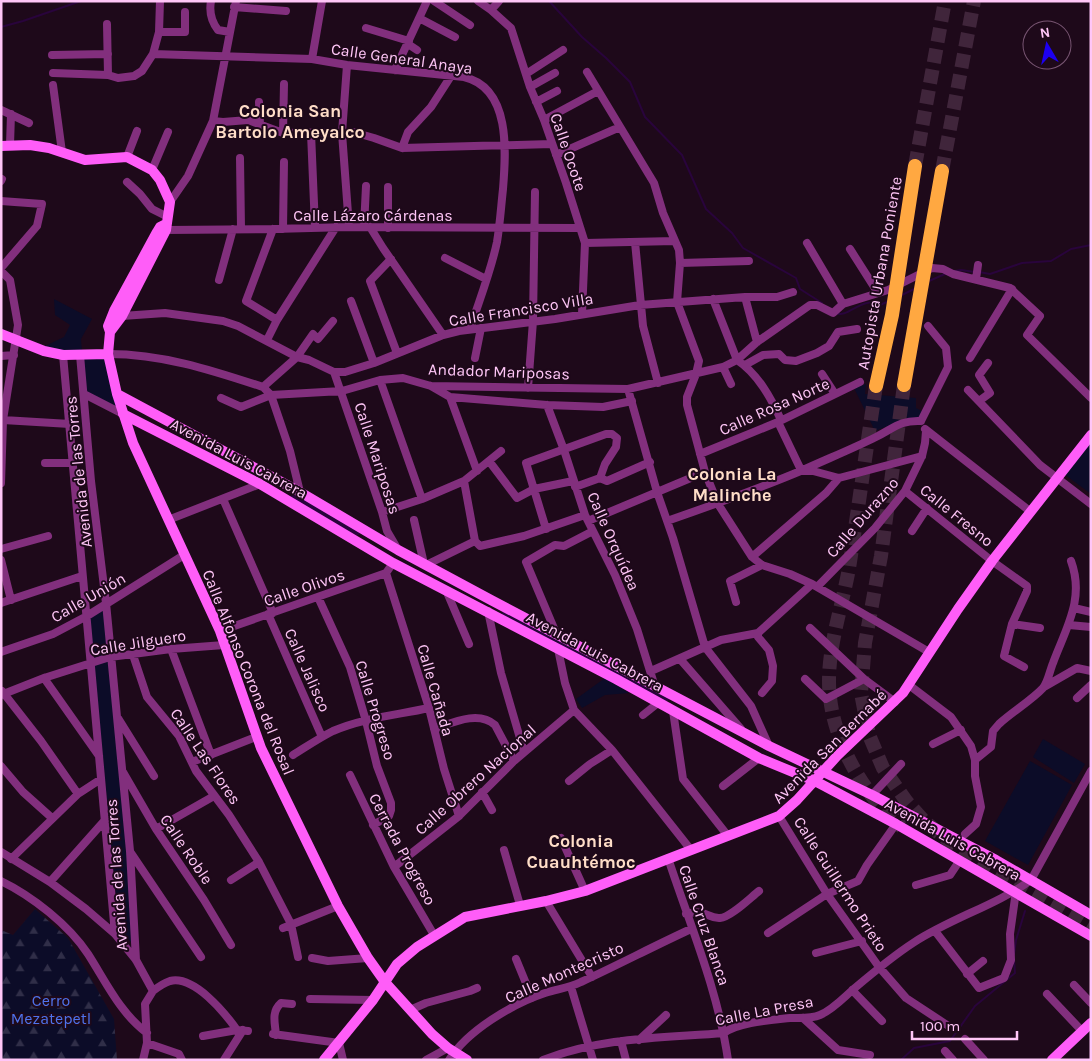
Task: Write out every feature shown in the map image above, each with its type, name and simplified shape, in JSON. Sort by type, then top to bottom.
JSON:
[{"type":"highway","name":"Autopista Urbana Poniente","points":[[876,386],[892,315],[915,166]]},
{"type":"highway","points":[[904,386],[942,171]]},
{"type":"street","points":[[53,73],[108,75],[118,78],[134,76],[142,71],[154,54],[159,32],[160,1]]},
{"type":"street","points":[[211,1],[211,19],[214,25],[218,30],[230,32]]},
{"type":"street","points":[[312,59],[322,1]]},
{"type":"street","points":[[395,70],[427,1]]},
{"type":"street","points":[[434,1],[470,25]]},
{"type":"street","name":"Calle Ocote","points":[[478,1],[492,10],[511,28],[530,87],[556,155],[585,243],[582,314]]},
{"type":"street","points":[[492,10],[499,1]]},
{"type":"street","points":[[170,202],[188,176],[213,121],[235,4],[286,11]]},
{"type":"street","points":[[159,32],[185,32],[185,12]]},
{"type":"street","points":[[419,18],[455,37]]},
{"type":"street","points":[[107,24],[108,75]]},
{"type":"street","points":[[366,28],[409,43],[417,50]]},
{"type":"street","points":[[526,74],[563,50]]},
{"type":"street","points":[[52,55],[108,54]]},
{"type":"street","name":"Calle General Anaya","points":[[154,54],[312,59],[347,65],[452,76],[475,80],[485,88],[495,102],[500,115],[505,144],[499,228],[486,279],[470,329]]},
{"type":"street","points":[[347,65],[342,133],[349,227]]},
{"type":"street","points":[[587,72],[654,183],[679,250],[677,302],[698,355],[698,367],[687,398],[704,472],[718,504],[752,557],[762,565],[790,574],[814,586],[930,652]]},
{"type":"street","points":[[530,87],[556,73]]},
{"type":"street","points":[[402,148],[408,132],[431,107],[452,76]]},
{"type":"street","points":[[283,133],[284,84]]},
{"type":"street","points":[[53,85],[62,152]]},
{"type":"street","points":[[536,102],[557,91]]},
{"type":"street","points":[[544,120],[598,91]]},
{"type":"street","points":[[259,102],[260,125]]},
{"type":"street","points":[[1,110],[29,123]]},
{"type":"street","points":[[11,114],[6,145],[49,148],[85,160],[128,156],[152,170],[160,180],[170,202]]},
{"type":"street","points":[[213,121],[248,120],[283,133],[354,132],[402,148],[552,144]]},
{"type":"street","points":[[556,155],[620,127]]},
{"type":"street","points":[[128,156],[137,131]]},
{"type":"street","points":[[152,170],[168,132]]},
{"type":"street","points":[[311,133],[315,228]]},
{"type":"street","points":[[218,280],[237,229],[240,158]]},
{"type":"street","points":[[283,229],[284,162]]},
{"type":"street","points":[[127,182],[140,194],[165,225]]},
{"type":"street","points":[[366,186],[367,227],[443,335]]},
{"type":"street","points":[[388,187],[388,228]]},
{"type":"street","points":[[528,388],[533,321],[535,192]]},
{"type":"street","points":[[1,201],[42,204],[37,226],[1,269],[10,280],[18,325],[2,418],[1,483]]},
{"type":"street","name":"Calle Alfonso Corona del Rosal","points":[[110,332],[122,316],[165,225],[170,202]]},
{"type":"street","name":"Calle Alfonso Corona del Rosal","points":[[165,225],[114,311],[108,326],[110,332],[108,354],[117,394],[133,443],[220,631],[256,737],[338,906],[368,958],[385,982],[450,1053],[467,1060]]},
{"type":"street","name":"Calle Lázaro Cárdenas","points":[[165,225],[237,229],[336,227],[580,228]]},
{"type":"street","points":[[267,340],[276,320],[336,227]]},
{"type":"street","points":[[273,229],[246,301],[276,320]]},
{"type":"street","points":[[585,243],[675,241]]},
{"type":"street","points":[[635,242],[642,326],[658,382]]},
{"type":"street","points":[[807,243],[838,309]]},
{"type":"street","points":[[850,248],[878,293]]},
{"type":"street","points":[[445,258],[486,279]]},
{"type":"street","points":[[390,259],[370,281],[397,353]]},
{"type":"street","points":[[680,263],[749,261]]},
{"type":"street","points":[[741,362],[757,342],[810,305],[838,309],[888,290],[932,268],[943,269],[953,274],[977,272],[1011,288],[1040,316],[1027,335],[1091,398]]},
{"type":"street","points":[[970,358],[1011,288]]},
{"type":"street","name":"Calle Francisco Villa","points":[[334,372],[345,372],[374,363],[443,335],[470,329],[640,305],[745,297],[776,297],[793,292]]},
{"type":"street","points":[[745,297],[757,342]]},
{"type":"street","points":[[713,299],[741,362],[769,393],[801,470]]},
{"type":"street","points":[[350,301],[374,363]]},
{"type":"street","points":[[122,316],[166,313],[206,318],[238,326],[297,357],[309,360],[334,372]]},
{"type":"street","points":[[263,387],[297,357],[313,334],[318,339],[333,321]]},
{"type":"street","points":[[921,421],[948,367],[946,348],[928,326]]},
{"type":"street","points":[[475,358],[481,328]]},
{"type":"street","points":[[741,362],[763,355],[779,354],[785,360],[796,361],[829,346],[838,332],[857,329]]},
{"type":"street","points":[[1,334],[44,351],[63,355],[126,354],[186,363],[263,387],[271,395],[290,451],[300,492]]},
{"type":"street","points":[[1,356],[14,355]]},
{"type":"street","name":"Avenida de las Torres","points":[[63,355],[116,934],[136,960]]},
{"type":"street","name":"Avenida de las Torres","points":[[80,355],[91,481],[106,603],[130,851],[136,960]]},
{"type":"street","name":"Andador Mariposas","points":[[221,398],[241,407],[271,395],[342,391],[380,380],[403,378],[431,386],[628,389],[741,362]]},
{"type":"street","points":[[979,401],[990,393],[979,375],[988,363]]},
{"type":"street","points":[[723,367],[731,384]]},
{"type":"street","name":"Calle Mariposas","points":[[334,372],[342,391],[389,536],[398,550]]},
{"type":"street","points":[[822,374],[835,394]]},
{"type":"street","points":[[380,380],[422,499]]},
{"type":"street","name":"Calle Rosa Norte","points":[[700,454],[780,421],[860,382]]},
{"type":"street","points":[[431,386],[450,397],[477,471]]},
{"type":"street","points":[[560,388],[560,406]]},
{"type":"street","points":[[628,389],[657,492],[705,647],[750,706],[770,746]]},
{"type":"street","points":[[968,390],[1040,465],[1091,504]]},
{"type":"street","name":"Avenida Luis Cabrera","points":[[84,394],[260,484],[393,563],[493,613],[759,758],[815,781],[896,824],[1016,891],[1091,936]]},
{"type":"street","name":"Avenida Luis Cabrera","points":[[117,394],[300,492],[398,550],[491,600],[742,732],[872,795],[996,860],[1091,915]]},
{"type":"street","name":"Andador Mariposas","points":[[450,397],[560,406],[603,407],[632,401]]},
{"type":"street","name":"Calle Orquídea","points":[[547,405],[587,518],[623,594],[655,687]]},
{"type":"street","points":[[2,418],[70,424]]},
{"type":"street","points":[[667,521],[718,504],[801,470],[877,437],[901,422],[908,420],[921,421]]},
{"type":"street","points":[[921,421],[926,431],[1032,512]]},
{"type":"street","name":"Calle Durazno","points":[[758,633],[814,586],[874,528],[906,492],[922,456],[926,431]]},
{"type":"street","points":[[546,529],[526,463],[606,434],[612,434],[617,438],[616,447],[605,464],[600,478]]},
{"type":"street","name":"Avenida San Bernabé","points":[[324,1060],[373,1000],[397,964],[434,936],[465,917],[546,901],[585,891],[780,816],[849,744],[895,702],[909,685],[992,561],[1091,435]]},
{"type":"street","points":[[382,512],[422,499],[464,481],[501,451]]},
{"type":"street","points":[[221,465],[225,452]]},
{"type":"street","points":[[801,470],[839,478],[922,456]]},
{"type":"street","points":[[490,461],[517,498],[534,488],[574,484],[600,478],[607,481],[650,462]]},
{"type":"street","points":[[45,463],[74,463]]},
{"type":"street","points":[[464,481],[475,541],[480,546],[486,546],[587,518],[704,472]]},
{"type":"street","points":[[752,557],[826,493],[839,478]]},
{"type":"street","points":[[168,520],[260,484]]},
{"type":"street","name":"Calle Fresno","points":[[906,492],[992,561],[1025,584],[1027,588],[1012,624]]},
{"type":"street","name":"Calle Jalisco","points":[[223,500],[322,737]]},
{"type":"street","points":[[912,531],[927,508]]},
{"type":"street","points":[[414,520],[425,564],[475,541]]},
{"type":"street","points":[[556,633],[527,567],[527,559],[555,545],[564,546],[593,531]]},
{"type":"street","points":[[1,549],[48,536]]},
{"type":"street","name":"Calle Unión","points":[[1,652],[53,634],[87,616],[184,554]]},
{"type":"street","points":[[1,560],[11,600]]},
{"type":"street","points":[[1044,687],[1070,625],[1076,600],[1076,574],[1071,561]]},
{"type":"street","points":[[386,573],[393,563]]},
{"type":"street","points":[[736,602],[730,581],[762,565]]},
{"type":"street","name":"Calle Olivos","points":[[220,631],[386,573]]},
{"type":"street","name":"Calle Cañada","points":[[386,573],[429,708],[444,769],[459,816]]},
{"type":"street","points":[[1,603],[82,576]]},
{"type":"street","points":[[446,590],[469,644]]},
{"type":"street","name":"Calle Progreso","points":[[318,597],[350,667],[377,766],[391,807],[389,816],[373,825]]},
{"type":"street","points":[[491,600],[487,601],[486,604],[493,613],[501,673],[524,752]]},
{"type":"street","points":[[493,613],[504,612],[504,606]]},
{"type":"street","points":[[1074,608],[1091,612]]},
{"type":"street","points":[[1024,667],[1004,656],[1012,624],[1040,628]]},
{"type":"street","points":[[1070,625],[1091,627]]},
{"type":"street","points":[[810,628],[864,679],[895,702]]},
{"type":"street","points":[[651,671],[732,637],[758,633],[758,637],[769,650],[774,666],[772,681],[762,694]]},
{"type":"street","name":"Calle Jilguero","points":[[2,693],[110,657],[171,649],[224,645]]},
{"type":"street","points":[[171,649],[211,755]]},
{"type":"street","points":[[558,649],[565,683],[574,710],[612,750],[691,850]]},
{"type":"street","name":"Calle Las Flores","points":[[133,654],[144,692],[179,736],[196,771],[243,836],[259,862],[291,924],[298,957]]},
{"type":"street","points":[[680,659],[742,732]]},
{"type":"street","points":[[975,760],[991,747],[993,731],[999,724],[1044,687],[1077,668],[1091,671]]},
{"type":"street","points":[[44,678],[99,756]]},
{"type":"street","points":[[805,679],[826,699],[864,679]]},
{"type":"street","points":[[909,685],[951,716],[971,746],[975,760],[974,766],[980,812],[976,824],[965,834]]},
{"type":"street","points":[[1077,698],[1091,685]]},
{"type":"street","points":[[2,693],[41,741],[78,794]]},
{"type":"street","points":[[643,715],[658,703]]},
{"type":"street","points":[[293,755],[322,737],[344,727],[429,708]]},
{"type":"street","name":"Calle Obrero Nacional","points":[[394,867],[459,816],[514,761],[574,710]]},
{"type":"street","points":[[673,711],[683,779],[728,836]]},
{"type":"street","points":[[117,716],[154,776]]},
{"type":"street","points":[[434,729],[467,718],[491,722],[495,725],[514,761]]},
{"type":"street","points":[[933,744],[961,730]]},
{"type":"street","points":[[192,762],[256,737]]},
{"type":"street","points":[[569,781],[590,764],[612,750]]},
{"type":"street","points":[[723,786],[759,758]]},
{"type":"street","points":[[872,795],[901,764]]},
{"type":"street","points":[[1,766],[22,792],[52,818]]},
{"type":"street","name":"Calle Roble","points":[[121,768],[156,829],[204,900],[230,945]]},
{"type":"street","points":[[1031,880],[1090,772]]},
{"type":"street","name":"Cerrada Progreso","points":[[350,775],[394,867],[434,936]]},
{"type":"street","points":[[11,859],[78,794],[101,779]]},
{"type":"street","points":[[482,792],[492,810]]},
{"type":"street","points":[[156,829],[214,796]]},
{"type":"street","name":"Calle Guillermo Prieto","points":[[780,816],[827,894],[879,967],[906,998],[950,1027]]},
{"type":"street","points":[[50,882],[106,818]]},
{"type":"street","points":[[768,933],[827,894],[858,881],[896,824]]},
{"type":"street","points":[[561,838],[585,891]]},
{"type":"street","points":[[504,850],[520,906]]},
{"type":"street","points":[[130,851],[201,957]]},
{"type":"street","points":[[1,852],[50,882],[116,934]]},
{"type":"street","name":"Calle Cruz Blanca","points":[[668,858],[713,989],[724,1033],[728,1060]]},
{"type":"street","points":[[916,885],[950,875],[960,860]]},
{"type":"street","points":[[231,880],[259,862]]},
{"type":"street","name":"Calle La Presa","points":[[543,1060],[589,1045],[724,1033],[742,1025],[820,1015],[832,1008],[879,967],[916,941],[1016,891],[1031,880]]},
{"type":"street","points":[[1,881],[19,890],[36,902],[74,936],[87,952],[122,1009],[138,1027],[147,1033]]},
{"type":"street","points":[[686,914],[698,912],[722,918],[759,891]]},
{"type":"street","points":[[935,931],[979,988],[1004,978],[1010,960],[1010,934],[1016,891]]},
{"type":"street","points":[[546,901],[592,977]]},
{"type":"street","points":[[283,928],[338,906]]},
{"type":"street","name":"Calle Montecristo","points":[[426,1060],[450,1053],[484,1024],[532,998],[571,987],[692,928]]},
{"type":"street","points":[[816,953],[862,941]]},
{"type":"street","points":[[312,958],[328,962],[368,958]]},
{"type":"street","points":[[136,960],[153,991]]},
{"type":"street","points":[[516,960],[532,998]]},
{"type":"street","points":[[967,974],[983,961]]},
{"type":"street","points":[[143,1060],[148,1043],[146,1004],[153,991],[170,981],[180,980],[196,988],[220,1007],[243,1030]]},
{"type":"street","points":[[1074,985],[1091,1003]]},
{"type":"street","points":[[571,987],[593,1060]]},
{"type":"street","points":[[410,1010],[426,1003],[477,988]]},
{"type":"street","points":[[852,990],[882,1020]]},
{"type":"street","points":[[1046,994],[1082,1031]]},
{"type":"street","points":[[310,1000],[373,1000]]},
{"type":"street","points":[[292,1004],[281,1003],[275,1010],[274,1034],[339,1043],[343,1060]]},
{"type":"street","points":[[639,1040],[666,1015]]},
{"type":"street","points":[[803,1018],[838,1050],[870,1056]]},
{"type":"street","points":[[1052,1060],[1091,1023]]},
{"type":"street","points":[[203,1036],[243,1030]]},
{"type":"street","points":[[224,1060],[243,1030]]},
{"type":"street","points":[[965,1039],[984,1060]]},
{"type":"street","points":[[621,1041],[626,1060]]},
{"type":"street","points":[[148,1043],[179,1054],[182,1060]]},
{"type":"street","points":[[945,1051],[953,1060]]},
{"type":"green space","points":[[54,299],[92,319],[81,339],[82,352],[65,352],[43,347],[64,337],[70,325],[55,315]]},
{"type":"green space","points":[[83,357],[106,357],[119,409],[86,392]]},
{"type":"green space","points":[[866,384],[865,394],[916,398],[916,408],[922,411],[920,418],[908,418],[875,431],[854,388]]},
{"type":"green space","points":[[1091,442],[1091,494],[1064,474]]},
{"type":"green space","points":[[104,605],[108,655],[94,659],[89,616]]},
{"type":"green space","points":[[108,659],[136,949],[119,927],[94,664]]},
{"type":"green space","points":[[605,678],[629,693],[605,695],[582,708],[576,699]]},
{"type":"green space","points":[[1043,739],[1085,764],[1074,783],[1033,757]]},
{"type":"green space","points":[[1030,761],[1072,785],[1028,865],[985,841]]},
{"type":"green space","name":"Cerro Mezatepetl","points":[[35,909],[68,938],[114,1019],[117,1060],[1,1060],[1,930],[13,935]]},
{"type":"waterway","points":[[1,27],[81,1]]},
{"type":"waterway","points":[[549,1],[582,37],[630,82],[645,117],[682,155],[706,209],[732,233],[743,248],[796,278],[800,289],[822,303]]},
{"type":"waterway","points":[[979,272],[990,274],[1022,263],[1051,261],[1071,249],[1091,245]]},
{"type":"waterway","points":[[955,271],[975,272]]},
{"type":"waterway","points":[[929,281],[945,274]]},
{"type":"waterway","points":[[900,296],[916,288]]},
{"type":"waterway","points":[[836,313],[845,313],[867,303],[880,305],[889,301]]},
{"type":"waterway","points":[[294,499],[357,531]]},
{"type":"waterway","points":[[506,614],[666,697]]},
{"type":"waterway","points":[[1014,954],[1016,940],[1025,911]]},
{"type":"waterway","points":[[901,1060],[914,1048],[950,1041],[975,1006],[1015,973],[1014,959]]},
{"type":"tunnel","points":[[915,166],[945,1]]},
{"type":"tunnel","points":[[942,171],[974,1]]},
{"type":"tunnel","points":[[904,385],[881,556],[865,643],[861,693],[869,735],[883,768],[907,802],[925,822],[963,852],[1091,926]]},
{"type":"tunnel","points":[[876,386],[850,562],[831,651],[830,701],[841,742],[850,762],[873,797],[902,827]]},
{"type":"district","name":"Colonia San Bartolo Ameyalco","points":[[290,121]]},
{"type":"district","name":"Colonia La Malinche","points":[[732,484]]},
{"type":"district","name":"Colonia Cuauhtémoc","points":[[581,851]]}]
